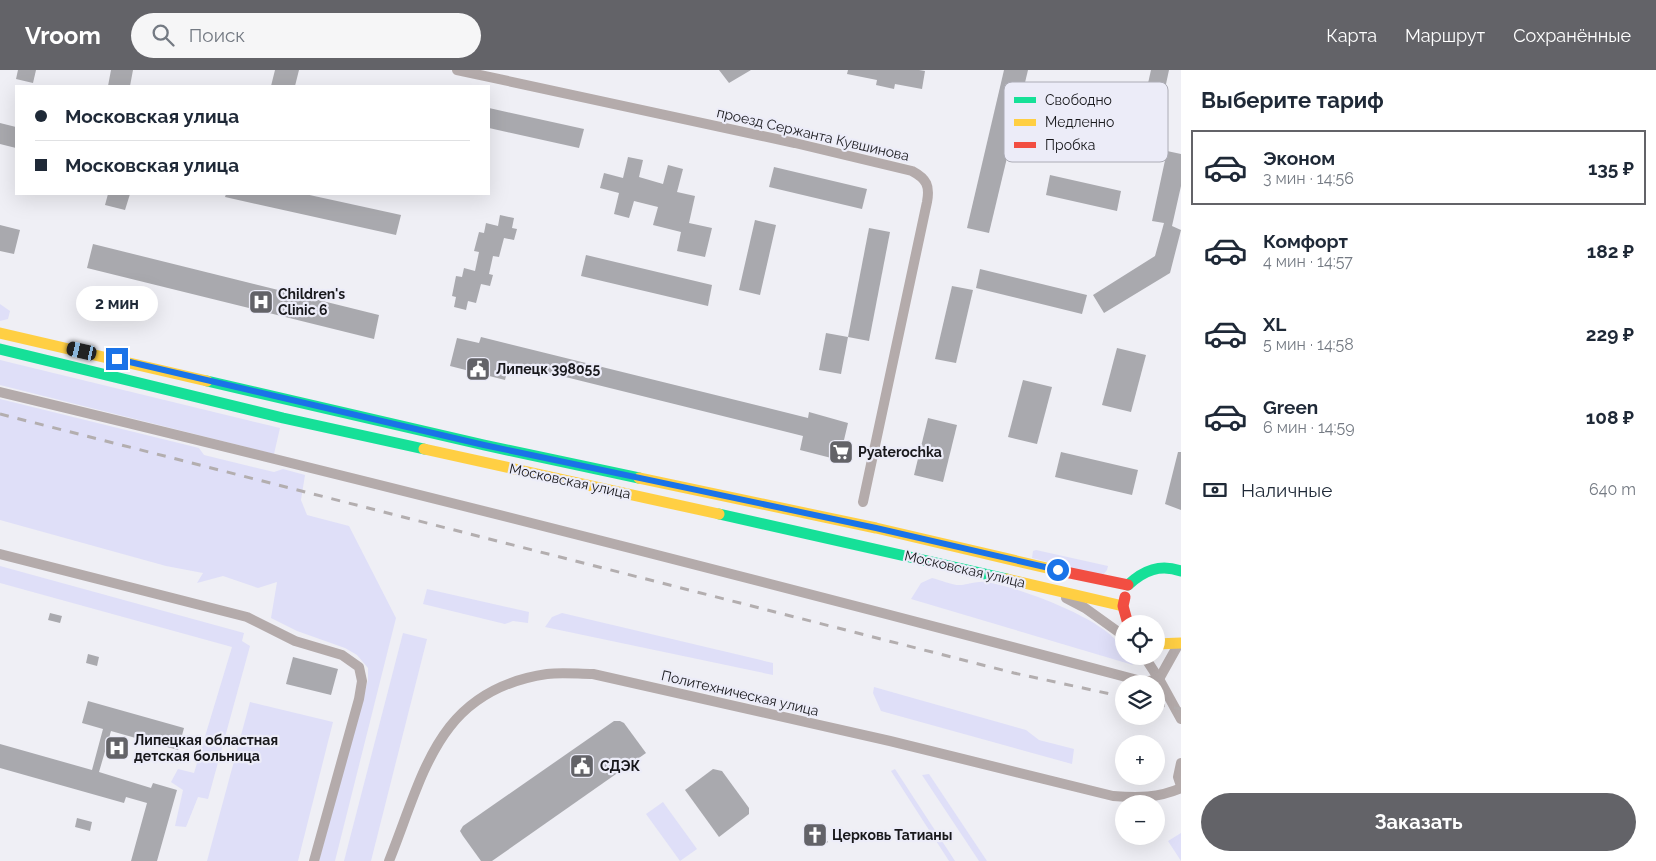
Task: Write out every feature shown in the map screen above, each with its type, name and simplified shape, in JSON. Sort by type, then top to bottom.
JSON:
[{"type":"main road","name":"Московская улица","points":[[0,333],[484,445],[876,528],[1023,563],[1128,585]]},
{"type":"main road","name":"Московская улица","points":[[3,351],[283,418],[1123,606]]},
{"type":"main road","points":[[1126,615],[1123,606],[1128,585],[1146,569],[1159,567],[1181,570]]},
{"type":"main road","points":[[1165,644],[1180,644]]},
{"type":"street","name":"проезд Сержанта Кувшинова","points":[[457,70],[795,143],[912,171],[924,178],[930,190],[928,202],[863,502]]},
{"type":"street","points":[[0,392],[330,472],[852,604],[1119,675]]},
{"type":"street","points":[[0,554],[247,618],[295,641],[342,655],[359,667],[362,682],[359,699],[314,861]]},
{"type":"street","points":[[1048,588],[1085,608],[1115,630]]},
{"type":"street","points":[[1161,675],[1180,644]]},
{"type":"street","name":"Политехническая улица","points":[[389,861],[420,775],[445,731],[472,702],[506,684],[548,674],[593,674],[890,742],[1113,796],[1139,798],[1166,795],[1181,787]]},
{"type":"street","points":[[1165,689],[1181,719]]},
{"type":"street","points":[[1181,763],[1178,777],[1181,787]]},
{"type":"street","points":[[394,861],[397,841]]},
{"type":"shaded area","points":[[0,304],[10,311],[8,319],[0,321]]},
{"type":"shaded area","points":[[0,360],[280,428],[274,454],[0,385]]},
{"type":"shaded area","points":[[0,399],[199,448],[204,455],[274,472],[283,469],[305,475],[301,500],[307,515],[349,526],[396,618],[335,861],[319,861],[368,680],[368,668],[357,655],[345,648],[297,631],[271,618],[277,582],[258,588],[223,576],[197,583],[203,573],[166,566],[0,520]]},
{"type":"shaded area","points":[[1036,550],[1108,566],[1107,570],[1102,576],[1032,558],[1033,551]]},
{"type":"shaded area","points":[[0,566],[244,633],[242,641],[250,646],[208,799],[198,797],[186,827],[175,826],[183,790],[171,782],[178,769],[194,773],[232,647],[0,583]]},
{"type":"shaded area","points":[[932,578],[958,585],[982,582],[1019,590],[1041,598],[1087,619],[1106,631],[1115,640],[1115,660],[911,599],[921,583]]},
{"type":"shaded area","points":[[427,589],[529,612],[528,623],[513,621],[505,624],[423,604]]},
{"type":"shaded area","points":[[562,613],[773,663],[773,675],[545,627],[552,617]]},
{"type":"shaded area","points":[[403,633],[427,639],[371,861],[344,861]]},
{"type":"shaded area","points":[[874,687],[1026,730],[1039,740],[1074,749],[1072,764],[881,711],[873,693]]},
{"type":"shaded area","points":[[250,702],[333,722],[298,861],[207,861]]},
{"type":"shaded area","points":[[895,769],[955,861],[949,861],[891,771]]},
{"type":"shaded area","points":[[929,774],[987,861],[979,861],[922,775]]},
{"type":"shaded area","points":[[663,802],[697,849],[680,861],[646,814]]},
{"type":"shaded area","points":[[1181,833],[1181,861],[1168,841]]},
{"type":"building","points":[[18,70],[36,70],[33,83],[16,79]]},
{"type":"building","points":[[111,70],[133,70],[130,85],[108,85]]},
{"type":"building","points":[[275,70],[299,70],[295,85],[271,85]]},
{"type":"building","points":[[719,70],[751,70],[729,83]]},
{"type":"building","points":[[848,70],[925,71],[922,89],[895,84],[894,89],[876,85],[877,80],[847,74]]},
{"type":"building","points":[[1004,70],[1028,70],[1025,82],[1004,82],[1004,162],[1006,162],[989,233],[967,228]]},
{"type":"building","points":[[1151,70],[1169,70],[1166,82],[1148,82]]},
{"type":"building","points":[[490,108],[584,129],[579,148],[490,128]]},
{"type":"building","points":[[0,123],[15,127],[15,148],[0,144]]},
{"type":"building","points":[[1168,151],[1181,154],[1181,186],[1172,226],[1181,230],[1170,273],[1104,313],[1093,295],[1155,256],[1164,223],[1152,221],[1165,162],[1168,162]]},
{"type":"building","points":[[628,157],[643,160],[639,177],[663,184],[668,165],[683,169],[677,192],[695,196],[689,223],[712,228],[705,257],[677,251],[681,232],[653,225],[658,207],[634,201],[629,218],[614,214],[619,193],[600,188],[604,173],[623,178]]},
{"type":"building","points":[[774,167],[867,189],[862,209],[769,187]]},
{"type":"building","points":[[1050,175],[1121,191],[1117,211],[1046,195]]},
{"type":"building","points":[[108,195],[130,195],[125,210],[105,205]]},
{"type":"building","points":[[226,195],[310,195],[401,215],[396,235],[225,197]]},
{"type":"building","points":[[500,215],[514,218],[512,228],[517,229],[514,240],[504,238],[499,257],[493,256],[489,274],[493,275],[490,286],[481,284],[476,303],[468,301],[466,310],[454,307],[456,297],[452,296],[456,276],[462,277],[464,268],[475,271],[479,252],[474,251],[479,232],[484,233],[486,223],[498,226]]},
{"type":"building","points":[[755,220],[776,225],[760,295],[739,290]]},
{"type":"building","points":[[0,225],[20,230],[14,254],[0,251]]},
{"type":"building","points":[[869,228],[890,232],[869,341],[848,337]]},
{"type":"building","points":[[93,244],[379,315],[374,339],[87,268]]},
{"type":"building","points":[[586,255],[712,285],[708,306],[581,276]]},
{"type":"building","points":[[980,269],[1087,295],[1082,314],[976,288]]},
{"type":"building","points":[[952,286],[973,290],[956,363],[935,359]]},
{"type":"building","points":[[826,333],[848,337],[841,374],[819,370]]},
{"type":"building","points":[[481,337],[808,418],[809,412],[848,423],[844,440],[852,443],[847,462],[800,450],[803,436],[509,363],[505,380],[450,366],[457,338],[479,343]]},
{"type":"building","points":[[1117,348],[1146,355],[1131,412],[1102,405]]},
{"type":"building","points":[[1023,380],[1052,387],[1037,444],[1008,437]]},
{"type":"building","points":[[928,418],[957,425],[943,482],[914,475]]},
{"type":"building","points":[[1061,452],[1138,470],[1132,495],[1055,477]]},
{"type":"building","points":[[1178,452],[1181,452],[1181,510],[1165,504]]},
{"type":"building","points":[[50,613],[62,616],[60,623],[48,620]]},
{"type":"building","points":[[88,654],[99,657],[97,666],[86,663]]},
{"type":"building","points":[[293,657],[338,669],[331,695],[286,684]]},
{"type":"building","points":[[88,701],[184,728],[178,750],[111,731],[99,772],[151,788],[153,783],[177,790],[157,861],[131,861],[147,803],[126,797],[124,803],[0,768],[0,744],[92,770],[103,729],[82,723]]},
{"type":"building","points":[[614,721],[624,723],[646,753],[492,861],[481,861],[460,831],[463,826]]},
{"type":"building","points":[[713,769],[722,771],[749,808],[749,814],[719,837],[685,790]]},
{"type":"building","points":[[77,818],[92,822],[90,831],[75,827]]},
{"type":"building","name":"Церковь Татианы","points":[[812,823],[822,827],[822,834],[828,842],[821,847],[816,840],[808,836],[807,827]]},
{"type":"railway","points":[[0,414],[1014,673],[1115,695]]},
{"type":"railway","points":[[1165,706],[1181,709]]},
{"type":"traffic: fast","points":[[0,349],[283,418],[424,449]]},
{"type":"traffic: fast","points":[[207,381],[484,445],[639,478]]},
{"type":"traffic: fast","points":[[719,514],[1007,579]]},
{"type":"traffic: fast","points":[[1128,585],[1146,572],[1159,568],[1181,571]]},
{"type":"traffic: slow","points":[[0,333],[207,381]]},
{"type":"traffic: slow","points":[[424,449],[719,514]]},
{"type":"traffic: slow","points":[[639,478],[876,528],[1051,569]]},
{"type":"traffic: slow","points":[[1007,579],[1123,606]]},
{"type":"traffic: slow","points":[[1165,644],[1181,643]]},
{"type":"traffic: jam","points":[[1051,569],[1128,585]]},
{"type":"traffic: jam","points":[[1125,597],[1123,606],[1126,615]]},
{"type":"place","name":"Children's Clinic 6","points":[[261,302]]},
{"type":"place","name":"Липецк 398055","points":[[478,369]]},
{"type":"place","name":"Pyaterochka","points":[[841,452]]},
{"type":"place","name":"Липецкая областная детская больница","points":[[117,748]]},
{"type":"place","name":"СДЭК","points":[[582,766]]},
{"type":"place","name":"Церковь Татианы","points":[[815,835]]},
{"type":"route","points":[[117,359],[484,445],[876,528],[1058,570]]}]
